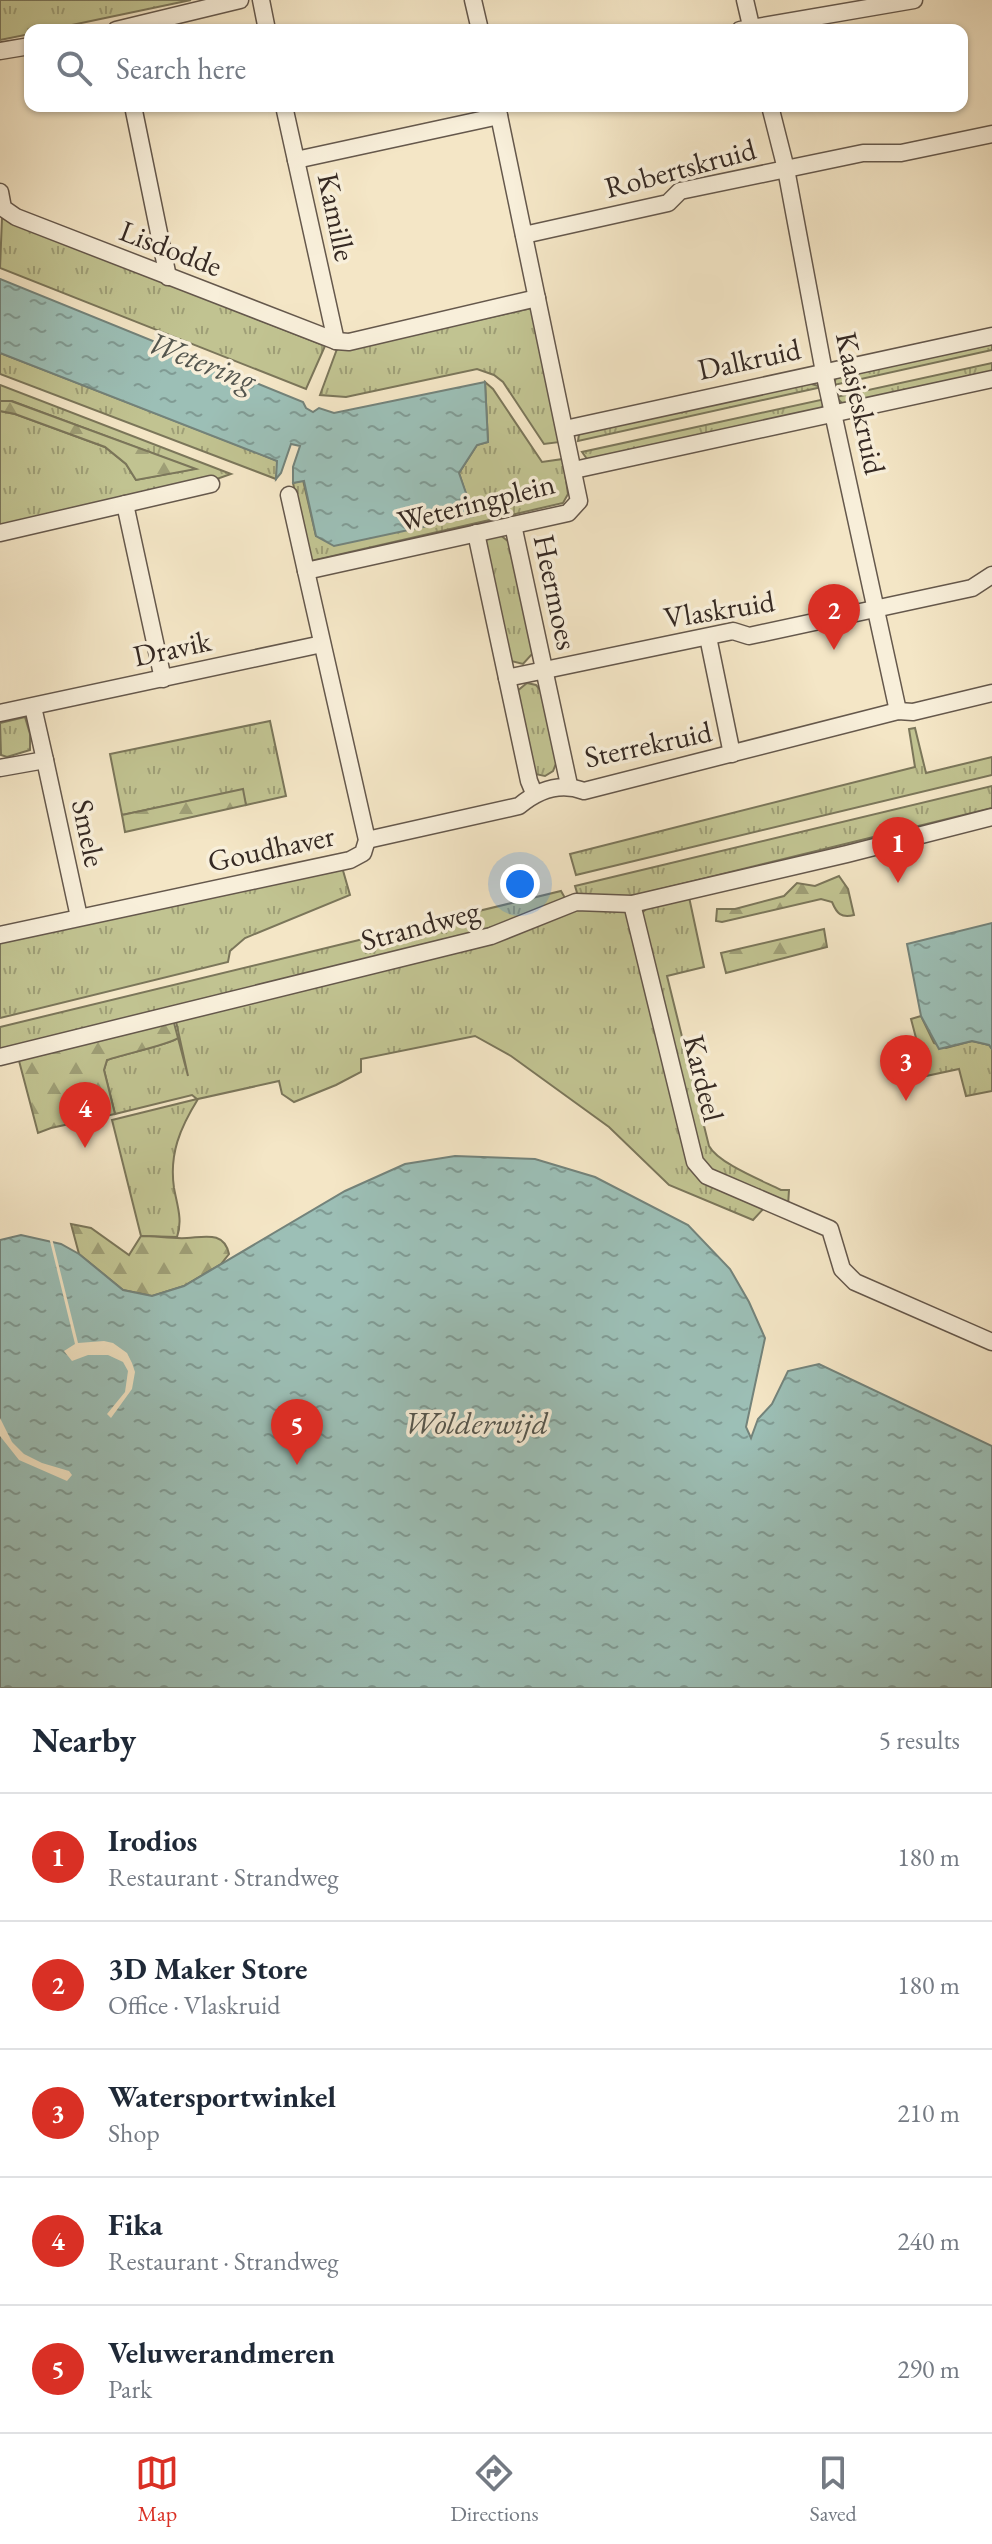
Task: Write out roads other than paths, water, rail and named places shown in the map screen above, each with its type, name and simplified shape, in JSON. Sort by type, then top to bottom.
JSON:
[{"type":"street","points":[[142,24],[240,0]]},
{"type":"street","points":[[261,0],[266,24]]},
{"type":"street","points":[[473,0],[479,24]]},
{"type":"street","points":[[745,0],[747,24]]},
{"type":"street","points":[[777,24],[914,0]]},
{"type":"street","points":[[0,51],[24,47]]},
{"type":"street","points":[[134,112],[168,277]]},
{"type":"street","name":"Kamille","points":[[285,112],[336,341]]},
{"type":"street","points":[[296,160],[494,112]]},
{"type":"street","name":"Weteringplein","points":[[306,571],[568,513],[579,501],[498,112]]},
{"type":"street","name":"Kaasjeskruid","points":[[772,112],[898,711]]},
{"type":"street","name":"Robertskruid","points":[[524,235],[668,203],[680,191],[863,153],[901,153],[992,134]]},
{"type":"street","name":"Lisdodde","points":[[0,192],[3,208],[16,217],[336,341]]},
{"type":"street","points":[[336,341],[349,342],[537,298]]},
{"type":"street","name":"Dalkruid","points":[[565,429],[992,336]]},
{"type":"street","points":[[574,470],[992,379]]},
{"type":"street","points":[[0,533],[211,484]]},
{"type":"street","points":[[289,495],[306,571]]},
{"type":"street","points":[[125,504],[163,679]]},
{"type":"street","name":"Heermoes","points":[[513,525],[569,785]]},
{"type":"street","points":[[476,533],[534,793]]},
{"type":"street","name":"Goudhaver","points":[[0,935],[350,860],[363,853],[367,840],[306,571]]},
{"type":"street","name":"Vlaskruid","points":[[545,671],[733,631],[749,636],[972,588],[992,575]]},
{"type":"street","points":[[708,637],[732,754]]},
{"type":"street","name":"Dravik","points":[[0,713],[322,644]]},
{"type":"street","name":"Heermoes","points":[[507,678],[545,671]]},
{"type":"street","name":"Sterrekruid","points":[[367,840],[519,806],[534,793],[569,785],[584,791],[898,711],[913,712],[992,693]]},
{"type":"street","name":"Smele","points":[[33,707],[79,917]]},
{"type":"street","points":[[0,768],[45,760]]},
{"type":"street","name":"Strandweg","points":[[0,1057],[491,936],[576,902],[632,904],[992,817]]},
{"type":"street","name":"Kardeel","points":[[632,904],[695,1162],[707,1176],[830,1229],[842,1269],[855,1282],[992,1342]]},
{"type":"water","name":"Wetering","points":[[0,279],[303,402],[313,412],[319,408],[334,413],[485,382],[488,442],[477,445],[459,473],[474,516],[334,546],[316,536],[304,481],[293,483],[293,467],[300,446],[291,444],[276,479],[277,461],[0,353]]},
{"type":"water","points":[[992,923],[992,1049],[989,1045],[972,1041],[939,1049],[921,1016],[907,944]]},
{"type":"water","name":"Wolderwijd","points":[[455,1156],[535,1159],[595,1177],[688,1225],[730,1269],[765,1338],[746,1427],[751,1438],[758,1419],[772,1404],[788,1371],[819,1364],[992,1446],[992,1688],[0,1688],[0,1240],[21,1235],[61,1244],[79,1254],[123,1290],[152,1296],[184,1286],[345,1191],[405,1164]]},
{"type":"place","name":"3D Maker Store","points":[[834,650]]},
{"type":"place","name":"Irodios","points":[[898,883]]},
{"type":"place","name":"Watersportwinkel","points":[[906,1101]]},
{"type":"place","name":"Fika","points":[[85,1148]]},
{"type":"place","name":"Veluwerandmeren","points":[[297,1465]]}]
